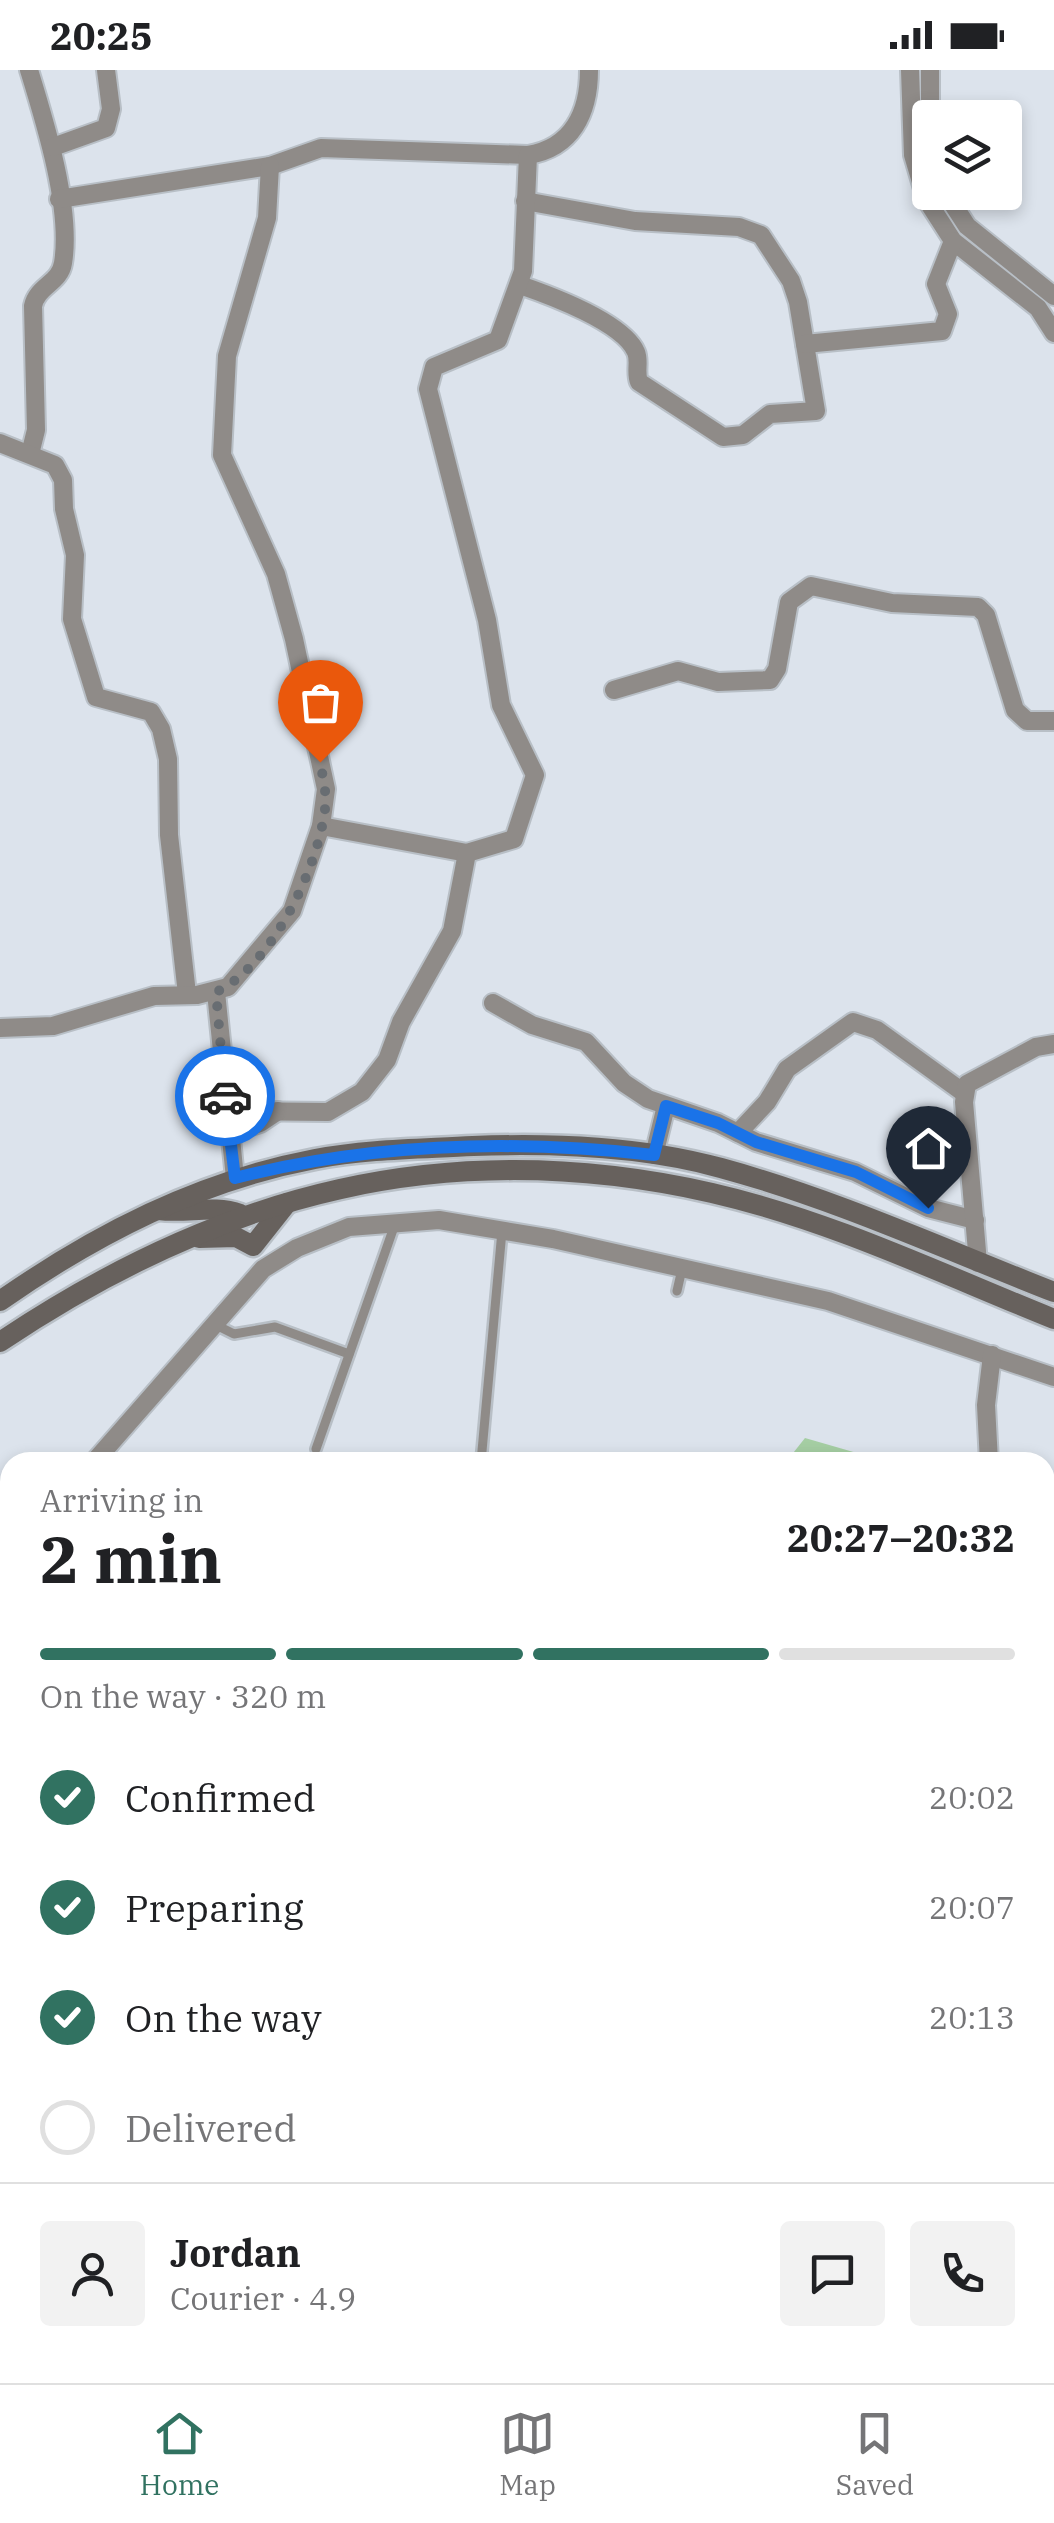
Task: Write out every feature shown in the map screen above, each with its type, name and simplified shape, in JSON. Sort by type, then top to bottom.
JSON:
[{"type":"main road","points":[[0,1300],[52,1265],[157,1209],[235,1178],[316,1158],[382,1150],[516,1144],[654,1155],[760,1180],[1054,1292]]},
{"type":"main road","points":[[0,1342],[64,1299],[240,1214],[373,1182],[445,1174],[568,1172],[660,1183],[821,1226],[1054,1319]]},
{"type":"main road","points":[[183,1239],[224,1236],[253,1246],[288,1201]]},
{"type":"main road","points":[[157,1209],[188,1212],[209,1208],[240,1214]]},
{"type":"street","points":[[28,70],[53,147],[62,268],[39,291],[33,306],[36,430],[30,454]]},
{"type":"street","points":[[53,147],[106,128],[111,109],[106,70]]},
{"type":"street","points":[[59,198],[270,166],[321,148],[528,155],[548,152],[569,135],[587,102],[589,70]]},
{"type":"street","points":[[910,70],[912,155],[926,200],[953,241],[1038,308],[1054,333]]},
{"type":"street","points":[[930,70],[930,100]]},
{"type":"street","points":[[321,826],[467,854],[514,839],[535,776],[501,705],[487,620],[428,388],[434,367],[498,340],[520,284],[528,155]]},
{"type":"street","points":[[0,1028],[52,1026],[154,996],[216,992],[242,974],[292,911],[321,826],[326,789],[290,623],[276,574],[222,455],[228,356],[267,218],[270,166]]},
{"type":"street","points":[[520,284],[574,305],[625,338],[638,355],[639,382],[723,437],[744,435],[770,414],[816,411],[791,282],[770,246],[751,229],[690,221],[635,221],[525,201]]},
{"type":"street","points":[[957,210],[967,226],[1053,294]]},
{"type":"street","points":[[805,344],[942,331],[948,314],[936,284],[953,241]]},
{"type":"street","points":[[0,443],[56,464],[63,480],[64,508],[76,555],[72,618],[92,689],[103,700],[151,712],[161,729],[168,759],[168,835],[187,994]]},
{"type":"street","points":[[614,690],[678,671],[718,682],[770,680],[777,670],[789,602],[811,586],[892,603],[978,607],[986,615],[1015,710],[1028,721],[1054,722]]},
{"type":"street","points":[[226,1112],[328,1112],[362,1092],[380,1072],[401,1022],[452,930],[467,854]]},
{"type":"street","points":[[216,992],[235,1178]]},
{"type":"street","points":[[493,1003],[532,1025],[586,1042],[624,1083],[666,1106],[856,1172],[928,1208],[976,1220]]},
{"type":"street","points":[[738,1133],[767,1102],[787,1069],[853,1022],[877,1030],[964,1093]]},
{"type":"street","points":[[978,1262],[964,1093],[974,1077],[1036,1047],[1054,1044]]},
{"type":"street","points":[[654,1155],[666,1106]]},
{"type":"street","points":[[229,1133],[260,1124],[278,1110]]},
{"type":"street","points":[[240,1214],[263,1269]]},
{"type":"street","points":[[103,1452],[263,1269],[297,1248],[349,1227],[396,1221],[439,1220],[502,1231],[682,1266],[828,1300],[1054,1377]]},
{"type":"street","points":[[989,1452],[986,1405],[992,1355]]},
{"type":"lane","points":[[316,1449],[396,1221]]},
{"type":"lane","points":[[482,1452],[502,1231]]},
{"type":"lane","points":[[677,1291],[682,1266]]},
{"type":"lane","points":[[213,1323],[234,1334],[274,1327],[349,1354]]},
{"type":"green space","points":[[805,1438],[853,1452],[794,1452]]},
{"type":"way so far","points":[[225,1096],[216,992],[242,974],[292,911],[325,809],[326,789],[320,762]]},
{"type":"route","points":[[225,1096],[235,1178],[316,1158],[382,1150],[516,1144],[654,1155],[666,1106],[718,1123],[756,1142],[856,1172],[928,1208]]}]
